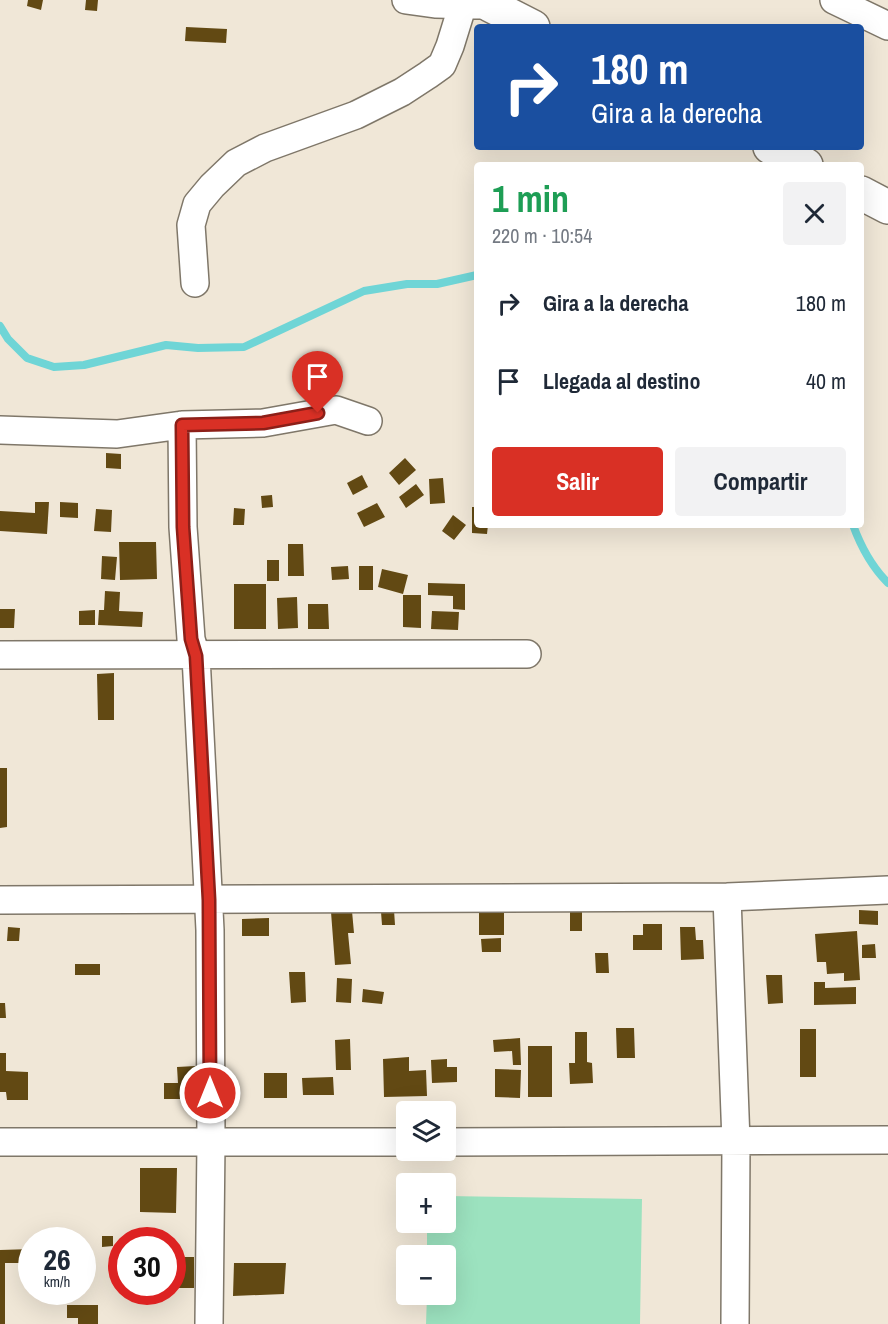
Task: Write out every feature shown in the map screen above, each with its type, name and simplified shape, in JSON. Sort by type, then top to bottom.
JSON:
[{"type":"street","points":[[406,0],[435,4],[481,3],[526,24]]},
{"type":"street","points":[[834,0],[888,26]]},
{"type":"street","points":[[195,283],[191,225],[197,204],[212,186],[236,163],[266,148],[356,115],[402,92],[428,75],[442,65],[450,46],[481,3]]},
{"type":"street","points":[[776,150],[800,162]]},
{"type":"street","points":[[864,195],[888,207]]},
{"type":"street","points":[[0,430],[117,434],[182,425],[263,423],[336,410],[368,421]]},
{"type":"street","points":[[182,425],[183,527],[191,639],[196,656],[209,900],[211,1142],[209,1324]]},
{"type":"street","points":[[0,655],[527,654]]},
{"type":"street","points":[[0,900],[727,897],[888,890]]},
{"type":"street","points":[[727,897],[736,1142],[735,1324]]},
{"type":"street","points":[[456,1142],[888,1140]]},
{"type":"street","points":[[0,1142],[396,1142]]},
{"type":"green space","points":[[456,1196],[642,1199],[640,1324],[426,1324],[427,1305],[456,1305],[456,1245],[427,1245],[427,1233],[456,1233]]},
{"type":"building","points":[[28,0],[43,0],[41,10],[27,6]]},
{"type":"building","points":[[86,0],[98,0],[97,11],[85,10]]},
{"type":"building","points":[[186,27],[227,29],[226,43],[185,41]]},
{"type":"building","points":[[106,453],[121,454],[121,469],[106,468]]},
{"type":"building","points":[[405,458],[416,470],[399,485],[389,473]]},
{"type":"building","points":[[362,475],[368,487],[353,495],[347,483]]},
{"type":"building","points":[[443,478],[445,503],[430,504],[429,479]]},
{"type":"building","points":[[416,484],[424,495],[406,508],[399,497]]},
{"type":"building","points":[[272,495],[273,507],[262,508],[261,496]]},
{"type":"building","points":[[35,502],[49,502],[47,534],[0,531],[0,511],[35,513]]},
{"type":"building","points":[[60,502],[78,503],[78,518],[60,517]]},
{"type":"building","points":[[377,503],[385,517],[364,527],[357,513]]},
{"type":"building","points":[[472,507],[474,507],[474,528],[488,528],[487,534],[472,533]]},
{"type":"building","points":[[234,508],[245,509],[244,525],[233,525]]},
{"type":"building","points":[[96,509],[112,510],[111,532],[94,531]]},
{"type":"building","points":[[453,515],[466,525],[454,540],[442,531]]},
{"type":"building","points":[[119,542],[156,542],[157,579],[120,580]]},
{"type":"building","points":[[288,544],[303,544],[304,576],[288,576]]},
{"type":"building","points":[[102,556],[117,557],[115,580],[101,579]]},
{"type":"building","points":[[267,560],[279,560],[279,581],[267,581]]},
{"type":"building","points":[[348,566],[349,579],[332,580],[331,567]]},
{"type":"building","points":[[359,566],[373,566],[373,590],[359,590]]},
{"type":"building","points":[[382,569],[408,575],[403,594],[378,587]]},
{"type":"building","points":[[428,583],[465,584],[465,610],[453,609],[453,596],[428,595]]},
{"type":"building","points":[[234,584],[266,584],[266,629],[234,629]]},
{"type":"building","points":[[105,591],[120,592],[119,611],[143,612],[142,627],[98,625],[99,610],[104,610]]},
{"type":"building","points":[[403,595],[421,595],[421,628],[403,627]]},
{"type":"building","points":[[297,597],[298,628],[278,629],[277,598]]},
{"type":"building","points":[[308,604],[328,604],[329,629],[308,629]]},
{"type":"building","points":[[0,609],[15,609],[14,628],[0,628]]},
{"type":"building","points":[[95,610],[95,625],[79,625],[79,611]]},
{"type":"building","points":[[432,611],[459,612],[458,630],[431,629]]},
{"type":"building","points":[[114,673],[114,720],[98,720],[97,674]]},
{"type":"building","points":[[0,768],[7,768],[7,827],[0,828]]},
{"type":"building","points":[[479,909],[504,909],[504,935],[479,935]]},
{"type":"building","points":[[394,910],[395,925],[382,925],[381,912]]},
{"type":"building","points":[[859,910],[878,911],[878,925],[859,924]]},
{"type":"building","points":[[352,911],[354,933],[348,933],[351,964],[335,965],[331,912]]},
{"type":"building","points":[[570,911],[582,911],[582,931],[570,931]]},
{"type":"building","points":[[269,918],[269,936],[242,936],[242,919]]},
{"type":"building","points":[[643,924],[662,924],[662,950],[633,950],[633,935],[643,935]]},
{"type":"building","points":[[8,927],[20,928],[19,941],[7,941]]},
{"type":"building","points":[[680,927],[695,927],[696,940],[703,940],[704,959],[681,960]]},
{"type":"building","points":[[857,931],[860,980],[844,981],[844,973],[827,974],[826,962],[817,962],[815,934]]},
{"type":"building","points":[[501,938],[501,952],[482,952],[481,939]]},
{"type":"building","points":[[875,944],[876,958],[862,958],[862,945]]},
{"type":"building","points":[[595,953],[608,953],[609,973],[596,973]]},
{"type":"building","points":[[75,964],[100,964],[100,975],[75,975]]},
{"type":"building","points":[[289,972],[305,972],[306,1002],[291,1003]]},
{"type":"building","points":[[766,975],[782,975],[783,1003],[768,1004]]},
{"type":"building","points":[[337,978],[352,979],[351,1003],[336,1002]]},
{"type":"building","points":[[814,982],[825,982],[825,988],[856,987],[856,1004],[814,1005]]},
{"type":"building","points":[[363,989],[384,992],[382,1004],[362,1002]]},
{"type":"building","points":[[0,1003],[5,1003],[6,1018],[0,1018]]},
{"type":"building","points":[[616,1028],[634,1028],[635,1058],[617,1058]]},
{"type":"building","points":[[800,1029],[816,1029],[816,1077],[800,1077]]},
{"type":"building","points":[[575,1032],[587,1032],[587,1062],[592,1063],[593,1083],[570,1084],[569,1063],[575,1063]]},
{"type":"building","points":[[520,1038],[521,1065],[513,1065],[512,1051],[494,1052],[493,1040]]},
{"type":"building","points":[[350,1039],[351,1070],[336,1070],[335,1040]]},
{"type":"building","points":[[528,1046],[552,1046],[552,1097],[528,1097]]},
{"type":"building","points":[[0,1053],[6,1053],[6,1071],[28,1072],[28,1100],[7,1100],[6,1092],[0,1092]]},
{"type":"building","points":[[409,1057],[409,1071],[426,1070],[427,1096],[384,1097],[383,1059]]},
{"type":"building","points":[[447,1059],[447,1067],[457,1067],[457,1082],[432,1083],[431,1060]]},
{"type":"building","points":[[196,1066],[197,1099],[164,1099],[164,1083],[178,1083],[177,1067]]},
{"type":"building","points":[[495,1069],[521,1070],[520,1098],[495,1097]]},
{"type":"building","points":[[264,1073],[287,1073],[287,1098],[264,1098]]},
{"type":"building","points":[[333,1077],[334,1095],[303,1095],[302,1078]]},
{"type":"building","points":[[140,1168],[177,1168],[176,1213],[140,1212]]},
{"type":"building","points":[[102,1236],[108,1236],[108,1246],[102,1247]]},
{"type":"building","points":[[18,1249],[18,1263],[5,1263],[5,1324],[0,1324],[0,1250]]},
{"type":"building","points":[[186,1257],[194,1257],[194,1288],[186,1288]]},
{"type":"building","points":[[234,1263],[286,1263],[284,1294],[233,1296]]},
{"type":"building","points":[[67,1305],[98,1305],[98,1324],[78,1324],[78,1318],[67,1318]]},
{"type":"waterway","points":[[0,326],[8,339],[27,358],[54,367],[84,365],[166,345],[198,348],[244,347],[364,291],[407,284],[437,284],[474,276]]},
{"type":"waterway","points":[[854,528],[867,556],[888,583]]},
{"type":"route","points":[[210,1093],[209,900],[196,656],[191,639],[183,527],[182,425],[263,423],[318,413]]}]
